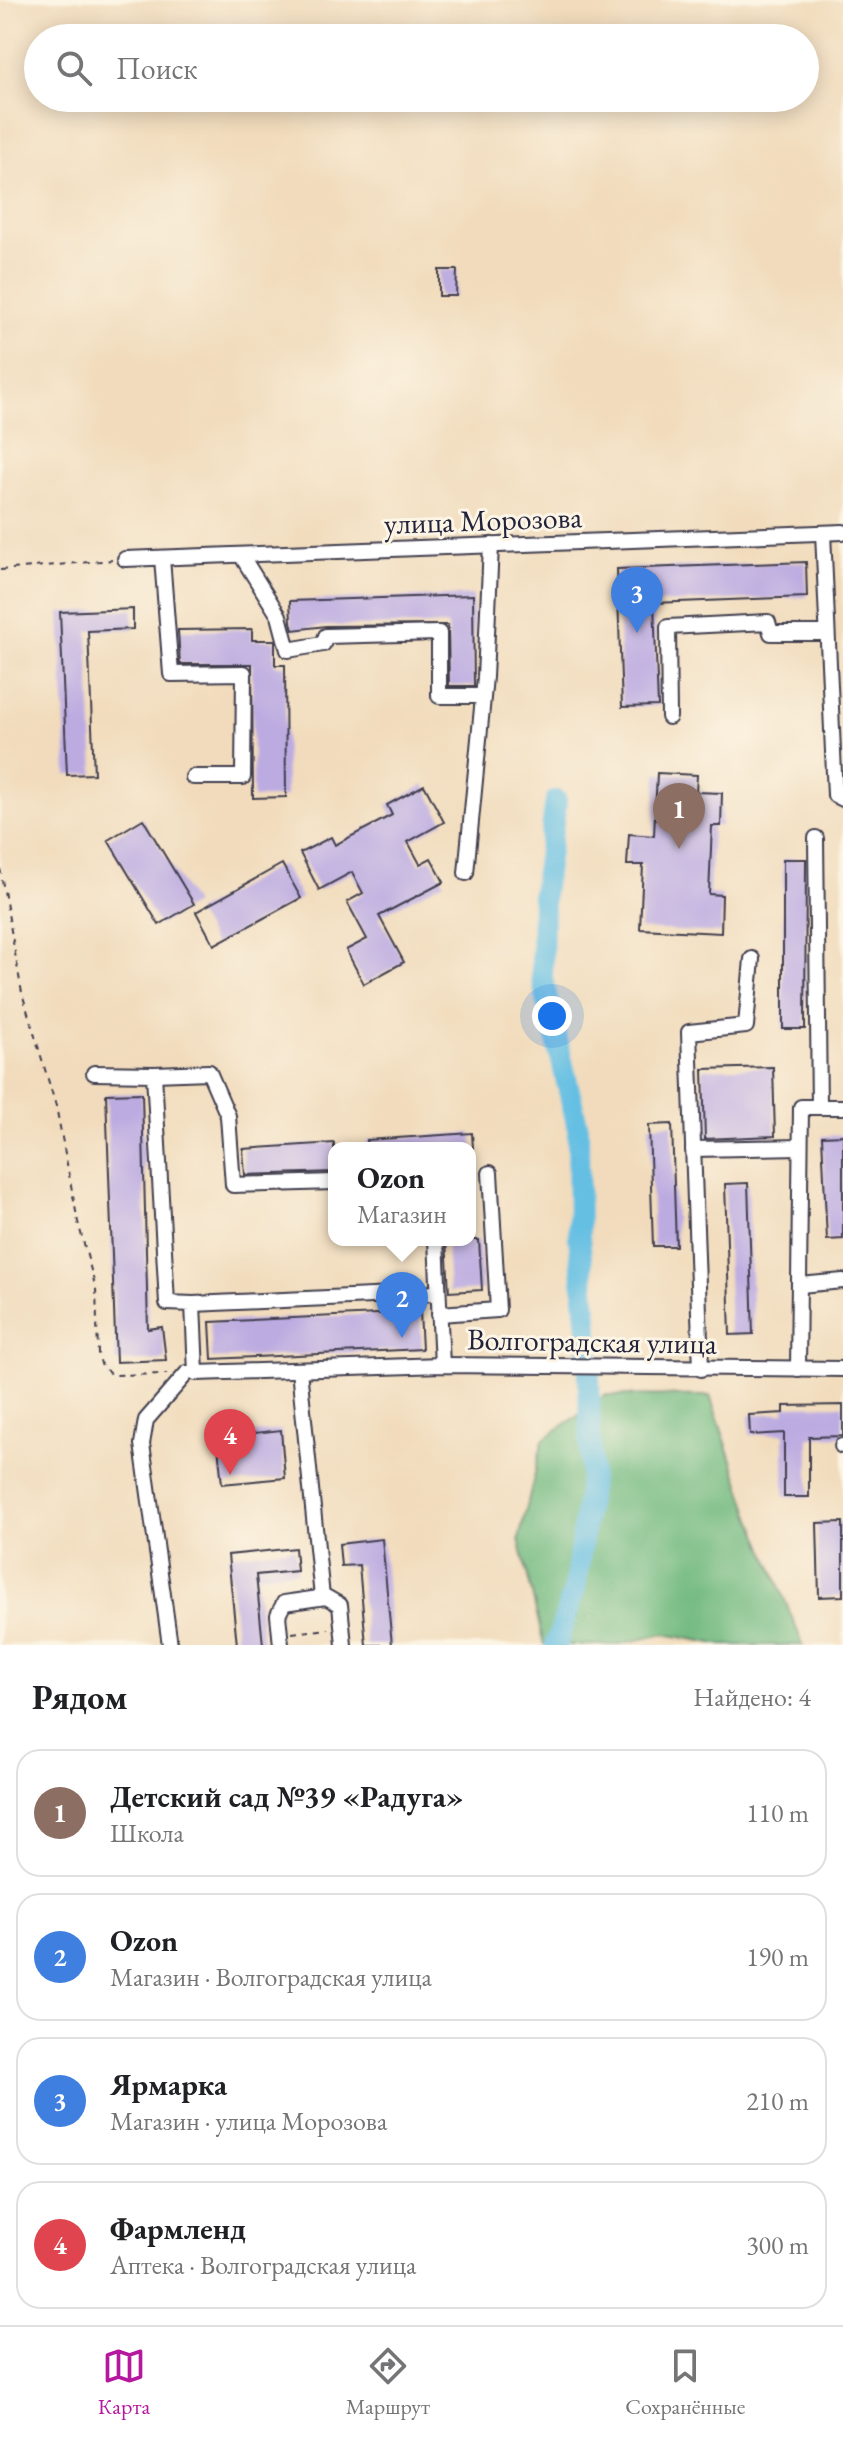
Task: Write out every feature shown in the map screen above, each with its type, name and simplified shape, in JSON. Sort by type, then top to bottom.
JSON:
[{"type":"street","name":"улица Морозова","points":[[125,559],[843,532]]},
{"type":"street","points":[[823,533],[825,633],[835,795],[843,799]]},
{"type":"street","points":[[466,873],[483,696],[491,545]]},
{"type":"street","points":[[241,555],[279,616],[288,650],[323,644],[326,636],[439,633],[439,696],[483,696]]},
{"type":"street","points":[[162,558],[171,674],[244,673],[243,777],[193,777]]},
{"type":"street","points":[[669,717],[668,627],[768,622],[771,633],[825,633]]},
{"type":"street","points":[[816,838],[819,1107]]},
{"type":"street","points":[[701,1369],[689,1032],[746,1026],[752,959]]},
{"type":"street","points":[[94,1073],[209,1072],[228,1116],[233,1185],[328,1182]]},
{"type":"street","points":[[154,1074],[167,1303],[438,1293]]},
{"type":"street","points":[[798,1369],[801,1107],[843,1107]]},
{"type":"street","points":[[693,1149],[800,1147]]},
{"type":"street","points":[[439,1314],[498,1310],[490,1173]]},
{"type":"street","points":[[436,1246],[442,1365]]},
{"type":"street","points":[[800,1285],[843,1281]]},
{"type":"street","points":[[170,1645],[142,1444],[146,1420],[192,1373],[193,1304]]},
{"type":"street","name":"Волгоградская улица","points":[[192,1373],[442,1365],[843,1369]]},
{"type":"street","points":[[299,1370],[322,1597]]},
{"type":"street","points":[[280,1640],[278,1615],[284,1603],[322,1597],[338,1603],[344,1645]]},
{"type":"path","points":[[0,570],[125,559]]},
{"type":"path","points":[[0,868],[22,993],[56,1106],[76,1211],[96,1289],[95,1337],[100,1362],[113,1375],[192,1373]]},
{"type":"path","points":[[280,1640],[343,1628]]},
{"type":"green space","points":[[606,1395],[710,1396],[751,1516],[803,1645],[723,1645],[664,1634],[616,1645],[544,1645],[519,1539],[543,1440]]},
{"type":"building","points":[[439,270],[457,270],[456,296],[439,296]]},
{"type":"building","points":[[806,562],[807,597],[654,603],[658,706],[622,707],[617,569]]},
{"type":"building","points":[[473,595],[474,686],[449,686],[448,625],[326,626],[293,630],[291,622],[290,601]]},
{"type":"building","points":[[133,609],[133,629],[88,631],[94,774],[67,775],[60,612]]},
{"type":"building","points":[[252,629],[252,640],[275,640],[275,665],[285,665],[286,797],[253,798],[252,664],[180,664],[178,630]]},
{"type":"building","points":[[657,773],[697,775],[696,792],[722,793],[721,826],[712,826],[709,894],[722,895],[721,933],[640,929],[643,865],[627,865],[629,834],[654,836]]},
{"type":"building","points":[[424,785],[444,822],[408,842],[420,864],[431,858],[444,882],[379,916],[404,962],[364,984],[346,950],[367,939],[347,902],[363,893],[352,872],[319,890],[300,853],[331,837],[335,845],[392,815],[387,805]]},
{"type":"building","points":[[143,819],[194,904],[159,925],[108,840]]},
{"type":"building","points":[[783,859],[806,859],[805,1029],[783,1029]]},
{"type":"building","points":[[282,864],[301,898],[214,945],[196,912]]},
{"type":"building","points":[[773,1067],[775,1136],[705,1139],[703,1069]]},
{"type":"building","points":[[142,1093],[148,1329],[162,1327],[166,1360],[116,1362],[106,1094]]},
{"type":"building","points":[[672,1124],[676,1246],[653,1246],[649,1125]]},
{"type":"building","points":[[472,1133],[473,1142],[367,1142]]},
{"type":"building","points":[[843,1135],[843,1239],[827,1240],[822,1136]]},
{"type":"building","points":[[328,1143],[328,1172],[245,1175],[243,1149]]},
{"type":"building","points":[[748,1183],[753,1334],[730,1335],[725,1184]]},
{"type":"building","points":[[476,1240],[479,1240],[482,1290],[449,1292],[446,1246],[476,1246]]},
{"type":"building","points":[[420,1312],[422,1349],[212,1359],[210,1322]]},
{"type":"building","points":[[843,1405],[843,1436],[809,1437],[809,1497],[784,1497],[784,1433],[750,1435],[749,1415],[784,1413],[784,1406]]},
{"type":"building","points":[[281,1430],[285,1478],[222,1484],[217,1437]]},
{"type":"building","points":[[843,1522],[843,1596],[819,1597],[817,1523]]},
{"type":"building","points":[[382,1539],[392,1645],[366,1645],[359,1565],[341,1566],[339,1544]]},
{"type":"building","points":[[295,1548],[297,1571],[256,1575],[263,1645],[237,1645],[228,1555]]},
{"type":"waterway","points":[[556,801],[543,894],[542,978],[578,1128],[579,1237],[588,1329],[591,1475],[575,1588],[556,1645]]},
{"type":"place","name":"Ярмарка","points":[[637,633]]},
{"type":"place","name":"Детский сад №39 «Радуга»","points":[[679,849]]},
{"type":"place","name":"Ozon","points":[[402,1338]]},
{"type":"place","name":"Фармленд","points":[[230,1475]]}]
